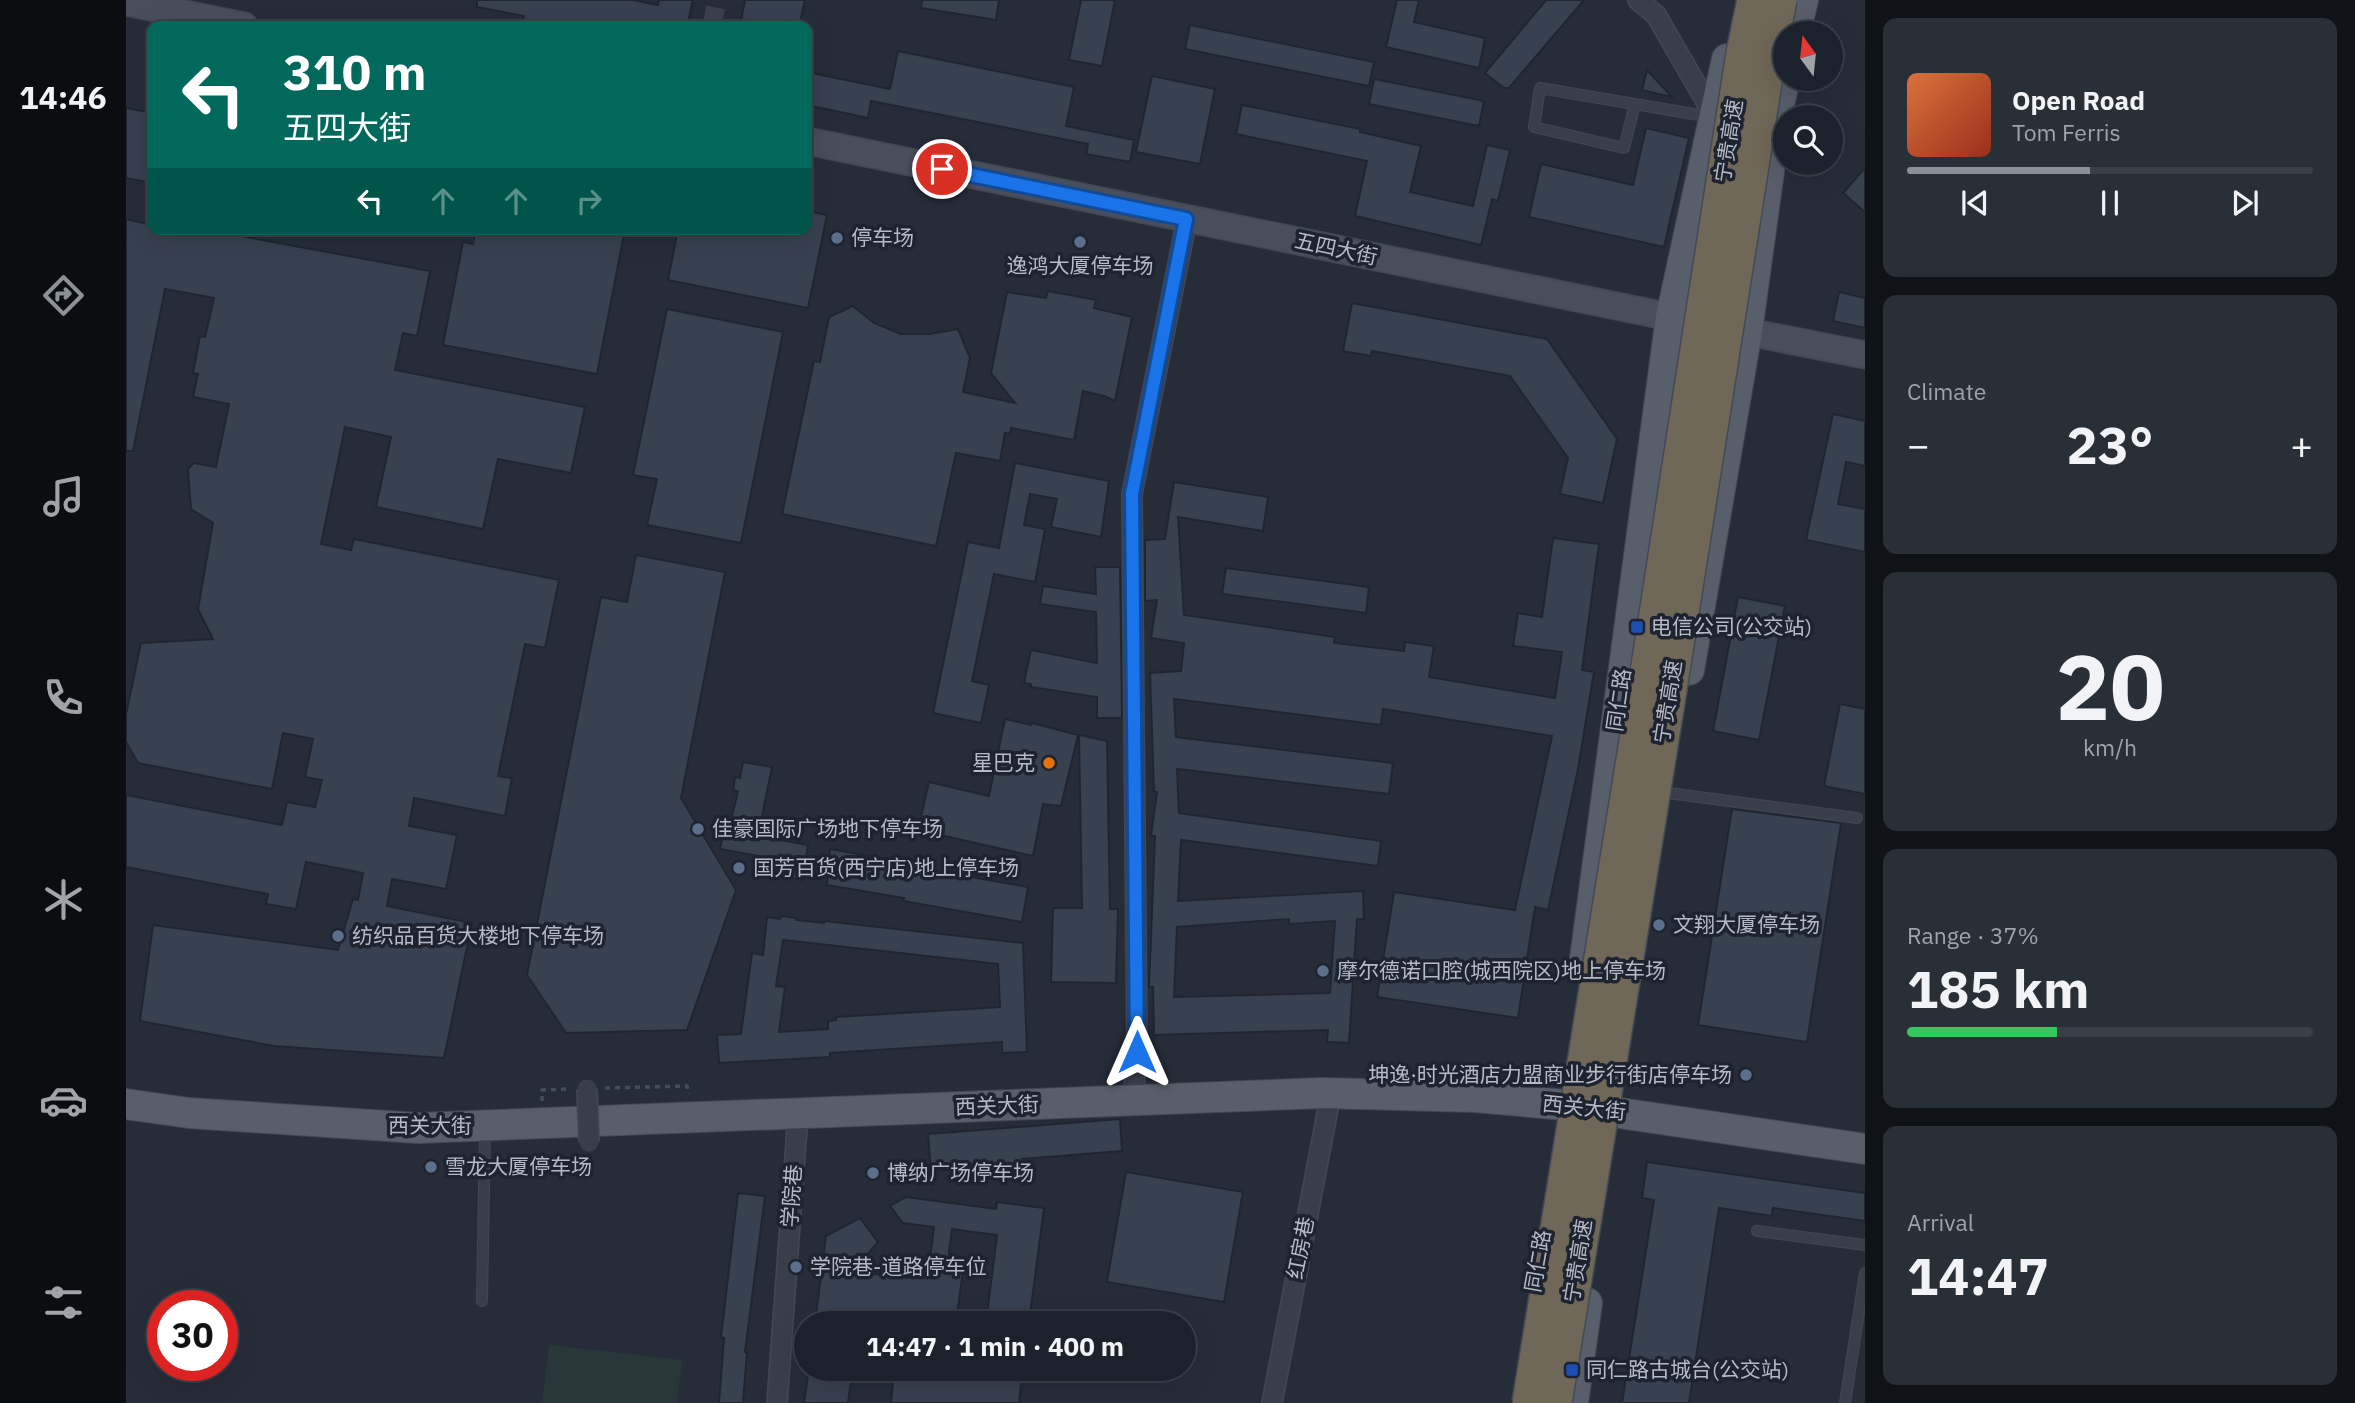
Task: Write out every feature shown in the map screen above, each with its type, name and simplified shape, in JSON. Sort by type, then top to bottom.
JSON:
[{"type":"highway","name":"宁贵高速","points":[[1529,1403],[1743,53],[1754,0]]},
{"type":"highway","name":"宁贵高速","points":[[1555,1403],[1780,0]]},
{"type":"main road","name":"同仁路","points":[[1513,1403],[1565,1105],[1671,317],[1739,0]]},
{"type":"main road","points":[[1798,21],[1803,0]]},
{"type":"main road","points":[[126,2],[166,5],[225,21]]},
{"type":"main road","points":[[1573,1403],[1614,1111],[1747,331],[1782,91]]},
{"type":"main road","name":"五四大街","points":[[812,142],[1865,355]]},
{"type":"main road","name":"西关大街","points":[[126,1104],[189,1113],[418,1128],[1331,1093],[1475,1097],[1565,1105],[1865,1149]]},
{"type":"street","points":[[1638,0],[1656,15],[1715,117]]},
{"type":"street","points":[[1133,1100],[1137,1038],[1132,494],[1186,219]]},
{"type":"street","points":[[587,1089],[589,1142]]},
{"type":"street","name":"红房巷","points":[[1272,1403],[1331,1093]]},
{"type":"street","name":"学院巷","points":[[777,1403],[798,1115]]},
{"type":"lane","points":[[1635,104],[1624,148],[1534,127],[1541,88],[1715,117]]},
{"type":"lane","points":[[1668,793],[1857,818]]},
{"type":"lane","points":[[482,1301],[485,1126]]},
{"type":"lane","points":[[1757,1231],[1865,1245]]},
{"type":"lane","points":[[1845,1403],[1865,1272]]},
{"type":"path","points":[[542,1124],[542,1090],[687,1086],[693,1119]]},
{"type":"shaded area","points":[[549,1345],[682,1360],[677,1403],[542,1403]]},
{"type":"building","points":[[477,0],[633,0],[658,5],[659,0],[693,0],[688,21],[523,21],[524,16],[477,7]]},
{"type":"building","points":[[745,0],[805,0],[800,21],[741,21]]},
{"type":"building","points":[[922,0],[999,0],[996,20],[921,8]]},
{"type":"building","points":[[1081,0],[1115,0],[1102,66],[1069,60]]},
{"type":"building","points":[[1397,0],[1419,0],[1414,22],[1485,38],[1479,68],[1386,47]]},
{"type":"building","points":[[1546,0],[1584,0],[1509,88],[1504,88],[1485,73]]},
{"type":"building","points":[[1190,25],[1374,62],[1369,86],[1185,49]]},
{"type":"building","points":[[898,51],[1074,87],[1066,126],[1134,140],[1130,162],[1086,154],[1088,144],[871,101],[868,118],[812,106],[812,73],[890,89]]},
{"type":"building","points":[[1647,70],[1672,97],[1642,90]]},
{"type":"building","points":[[1152,76],[1215,89],[1200,164],[1136,152]]},
{"type":"building","points":[[1374,79],[1484,101],[1479,126],[1369,104]]},
{"type":"building","points":[[1242,105],[1360,129],[1360,132],[1421,146],[1410,192],[1473,206],[1487,145],[1510,150],[1498,201],[1492,199],[1481,245],[1355,216],[1367,161],[1236,134]]},
{"type":"building","points":[[126,108],[147,112],[147,182],[126,178]]},
{"type":"building","points":[[1646,128],[1689,138],[1664,247],[1529,217],[1541,164],[1633,185]]},
{"type":"building","points":[[1865,168],[1865,212],[1843,193]]},
{"type":"building","points":[[812,212],[827,215],[808,308],[668,280],[677,235],[812,235]]},
{"type":"building","points":[[126,219],[147,224],[147,235],[235,235],[430,271],[417,336],[403,333],[395,370],[585,407],[571,473],[498,459],[483,529],[376,507],[391,437],[345,427],[321,544],[351,550],[354,539],[559,580],[545,648],[525,644],[498,776],[512,778],[505,816],[414,798],[409,826],[457,835],[446,889],[392,879],[387,906],[472,923],[444,1058],[274,1046],[140,1021],[153,925],[338,950],[353,899],[358,900],[363,873],[306,862],[296,909],[266,904],[268,894],[126,867],[126,795],[282,825],[287,802],[315,807],[322,780],[305,777],[313,739],[283,733],[272,789],[138,763],[126,742],[126,714],[141,643],[213,639],[198,609],[213,523],[191,509],[188,469],[194,463],[216,467],[229,404],[193,397],[198,374],[193,373],[200,336],[205,337],[214,298],[165,289],[133,451],[126,451]]},
{"type":"building","points":[[475,235],[624,235],[597,374],[443,345],[463,242],[473,244]]},
{"type":"building","points":[[1048,291],[1096,300],[1094,308],[1132,317],[1115,401],[1083,391],[1074,440],[1011,428],[1010,434],[1005,433],[1000,461],[956,453],[936,546],[782,514],[814,361],[820,362],[829,317],[853,306],[874,323],[901,334],[930,334],[958,329],[970,358],[963,392],[1015,403],[991,373],[1007,292],[1046,298]]},
{"type":"building","points":[[1839,292],[1865,298],[1865,328],[1833,321]]},
{"type":"building","points":[[1352,303],[1547,339],[1617,439],[1603,503],[1560,494],[1568,458],[1510,376],[1372,351],[1371,356],[1343,351]]},
{"type":"building","points":[[667,309],[783,332],[741,543],[647,525],[657,479],[633,475]]},
{"type":"building","points":[[1833,414],[1865,421],[1865,466],[1846,462],[1838,504],[1865,509],[1865,552],[1806,540]]},
{"type":"building","points":[[1015,463],[1109,481],[1101,537],[1051,527],[1057,499],[1030,494],[1024,525],[1045,529],[1035,582],[994,574],[972,681],[989,685],[981,723],[933,713],[968,542],[999,548]]},
{"type":"building","points":[[1174,482],[1268,497],[1263,531],[1178,517],[1184,615],[1335,637],[1334,643],[1404,651],[1405,642],[1434,646],[1429,677],[1555,698],[1562,652],[1513,646],[1518,613],[1542,617],[1553,538],[1599,544],[1582,670],[1594,672],[1578,769],[1548,910],[1535,907],[1518,1018],[1377,997],[1394,892],[1515,910],[1552,736],[1383,709],[1381,725],[1174,699],[1176,737],[1393,763],[1389,794],[1177,769],[1179,813],[1381,841],[1378,866],[1181,840],[1178,901],[1363,891],[1364,919],[1357,919],[1349,1043],[1327,1042],[1328,1030],[1154,1035],[1153,987],[1149,987],[1155,836],[1151,836],[1157,792],[1154,792],[1150,673],[1181,671],[1184,643],[1151,638],[1157,600],[1145,601],[1145,540],[1165,539]],"holes":[[[1289,919],[1289,924],[1335,921],[1330,993],[1174,997],[1177,927]]]},
{"type":"building","points":[[636,555],[725,572],[681,798],[736,890],[687,1030],[566,1033],[527,975],[601,597],[627,602]]},
{"type":"building","points":[[1095,567],[1120,567],[1122,718],[1097,718],[1097,697],[1031,687],[1031,684],[1024,683],[1031,650],[1097,663],[1096,612],[1040,604],[1043,586],[1096,594]]},
{"type":"building","points":[[1226,568],[1369,587],[1366,613],[1222,594]]},
{"type":"building","points":[[1738,597],[1785,606],[1759,740],[1713,731]]},
{"type":"building","points":[[1840,704],[1865,709],[1865,794],[1824,786]]},
{"type":"building","points":[[1005,719],[1078,735],[1061,806],[1043,804],[1033,856],[918,830],[929,782],[989,796]]},
{"type":"building","points":[[1079,735],[1107,741],[1110,909],[1118,909],[1116,983],[1051,982],[1053,908],[1082,908]]},
{"type":"building","points":[[743,762],[772,767],[758,836],[808,845],[803,880],[766,874],[769,858],[720,849],[727,816],[732,816],[738,791],[733,790],[735,777],[740,778]]},
{"type":"building","points":[[1732,809],[1841,823],[1807,1042],[1698,1025]]},
{"type":"building","points":[[830,849],[891,860],[891,863],[1028,887],[1022,922],[827,885]]},
{"type":"building","points":[[781,916],[797,918],[796,920],[1023,943],[1027,1052],[1002,1053],[1002,1042],[830,1053],[830,1057],[719,1063],[717,1035],[741,1034],[752,953],[763,955],[767,917],[780,919]],"holes":[[[783,940],[998,964],[1000,1007],[836,1017],[836,1020],[828,1021],[828,1029],[779,1032],[785,987],[776,986]]]},
{"type":"building","points":[[1120,1119],[1122,1151],[1022,1159],[1023,1164],[931,1171],[928,1134]]},
{"type":"building","points":[[1647,1162],[1865,1193],[1865,1221],[1773,1208],[1772,1216],[1719,1208],[1689,1403],[1622,1403],[1654,1200],[1642,1198]]},
{"type":"building","points":[[1126,1172],[1243,1192],[1224,1302],[1107,1282]]},
{"type":"building","points":[[738,1193],[765,1196],[745,1352],[743,1403],[719,1403],[724,1338],[721,1337]]},
{"type":"building","points":[[906,1197],[996,1209],[997,1202],[1044,1208],[1031,1311],[988,1311],[997,1235],[952,1229],[948,1261],[964,1263],[958,1311],[817,1311],[826,1236],[860,1218],[878,1242],[867,1255],[865,1273],[909,1278],[912,1257],[930,1259],[934,1227],[903,1223],[890,1206]]},
{"type":"building","points":[[807,1381],[851,1381],[848,1403],[804,1403]]},
{"type":"building","points":[[884,1381],[1022,1381],[1019,1403],[891,1403],[893,1382]]},
{"type":"tunnel","points":[[713,21],[717,0]]},
{"type":"place","name":"停车场","points":[[837,238]]},
{"type":"place","name":"逸鸿大厦停车场","points":[[1080,242]]},
{"type":"place","name":"电信公司(公交站)","points":[[1637,627]]},
{"type":"place","name":"星巴克","points":[[1049,763]]},
{"type":"place","name":"佳豪国际广场地下停车场","points":[[698,829]]},
{"type":"place","name":"国芳百货(西宁店)地上停车场","points":[[739,868]]},
{"type":"place","name":"文翔大厦停车场","points":[[1659,925]]},
{"type":"place","name":"纺织品百货大楼地下停车场","points":[[338,936]]},
{"type":"place","name":"摩尔德诺口腔(城西院区)地上停车场","points":[[1323,971]]},
{"type":"place","name":"坤逸·时光酒店力盟商业步行街店停车场","points":[[1746,1075]]},
{"type":"place","name":"雪龙大厦停车场","points":[[431,1167]]},
{"type":"place","name":"博纳广场停车场","points":[[873,1173]]},
{"type":"place","name":"学院巷-道路停车位","points":[[796,1267]]},
{"type":"place","name":"同仁路古城台(公交站)","points":[[1572,1370]]},
{"type":"route","points":[[942,169],[1186,219],[1132,494],[1137,1052]]}]
